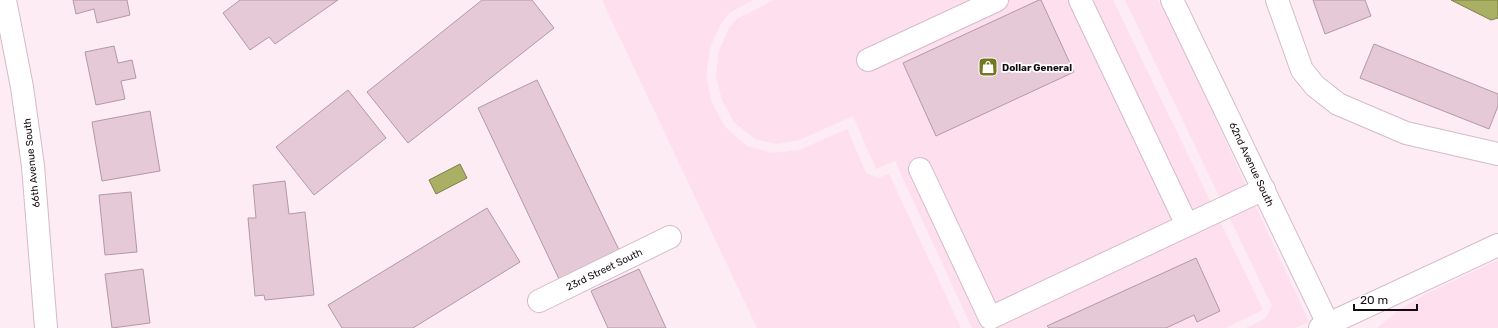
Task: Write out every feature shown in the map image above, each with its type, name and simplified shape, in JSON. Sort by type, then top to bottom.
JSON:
[{"type":"street","name":"66th Avenue South","points":[[5,0],[22,87],[33,166],[46,328]]},
{"type":"street","points":[[868,60],[997,0]]},
{"type":"street","points":[[1080,0],[1187,225]]},
{"type":"street","name":"62nd Avenue South","points":[[1172,0],[1264,189],[1326,327]]},
{"type":"street","points":[[1277,0],[1302,70],[1315,86],[1338,104],[1406,133],[1498,154]]},
{"type":"street","points":[[920,169],[990,318],[1264,189]]},
{"type":"street","name":"23rd Street South","points":[[539,301],[670,237]]},
{"type":"street","points":[[1326,327],[1498,245]]},
{"type":"shaded area","points":[[602,0],[753,0],[729,13],[720,25],[710,48],[706,76],[712,103],[725,127],[747,146],[772,153],[800,150],[847,129],[866,173],[879,178],[889,174],[961,328],[757,328]]},
{"type":"shaded area","points":[[774,0],[1113,0],[1263,310],[1225,328],[972,328],[895,161],[876,169],[853,116],[799,140],[776,144],[755,139],[734,122],[722,100],[716,76],[719,51],[729,28],[737,19]]},
{"type":"shaded area","points":[[1125,0],[1158,0],[1186,55],[1309,322],[1295,328],[1246,328],[1266,318],[1272,306]]},
{"type":"shaded area","points":[[1451,0],[1498,0],[1498,18],[1491,20]]},
{"type":"shaded area","points":[[460,164],[467,178],[436,194],[429,180]]},
{"type":"shaded area","points":[[1498,260],[1498,328],[1377,328],[1399,310],[1428,293]]},
{"type":"building","points":[[73,0],[127,0],[130,15],[97,23],[94,9],[76,14]]},
{"type":"building","points":[[240,0],[338,0],[275,44],[269,37],[250,50],[223,13]]},
{"type":"building","points":[[482,0],[532,0],[554,28],[408,143],[367,92]]},
{"type":"building","name":"Dollar General","points":[[1041,0],[1074,72],[936,136],[903,63]]},
{"type":"building","points":[[1313,0],[1365,0],[1371,16],[1325,34]]},
{"type":"building","points":[[1374,44],[1498,94],[1498,106],[1489,129],[1360,78]]},
{"type":"building","points":[[114,46],[118,63],[132,60],[136,78],[121,81],[125,99],[96,105],[85,52]]},
{"type":"building","points":[[537,80],[620,252],[559,279],[478,108]]},
{"type":"building","points":[[348,90],[386,138],[314,195],[276,147]]},
{"type":"building","points":[[150,111],[160,171],[102,181],[92,122]]},
{"type":"building","points":[[285,181],[289,214],[305,212],[314,295],[265,300],[264,295],[255,296],[248,218],[256,218],[253,185]]},
{"type":"building","points":[[131,192],[137,252],[105,255],[99,195]]},
{"type":"building","points":[[487,208],[520,262],[413,328],[342,328],[328,305]]},
{"type":"building","points":[[1196,258],[1220,311],[1197,322],[1194,315],[1166,328],[1049,328],[1047,326]]},
{"type":"building","points":[[143,269],[150,323],[112,328],[105,274]]},
{"type":"building","points":[[639,269],[666,328],[608,328],[591,291]]},
{"type":"place","name":"Dollar General","points":[[988,67]]}]
